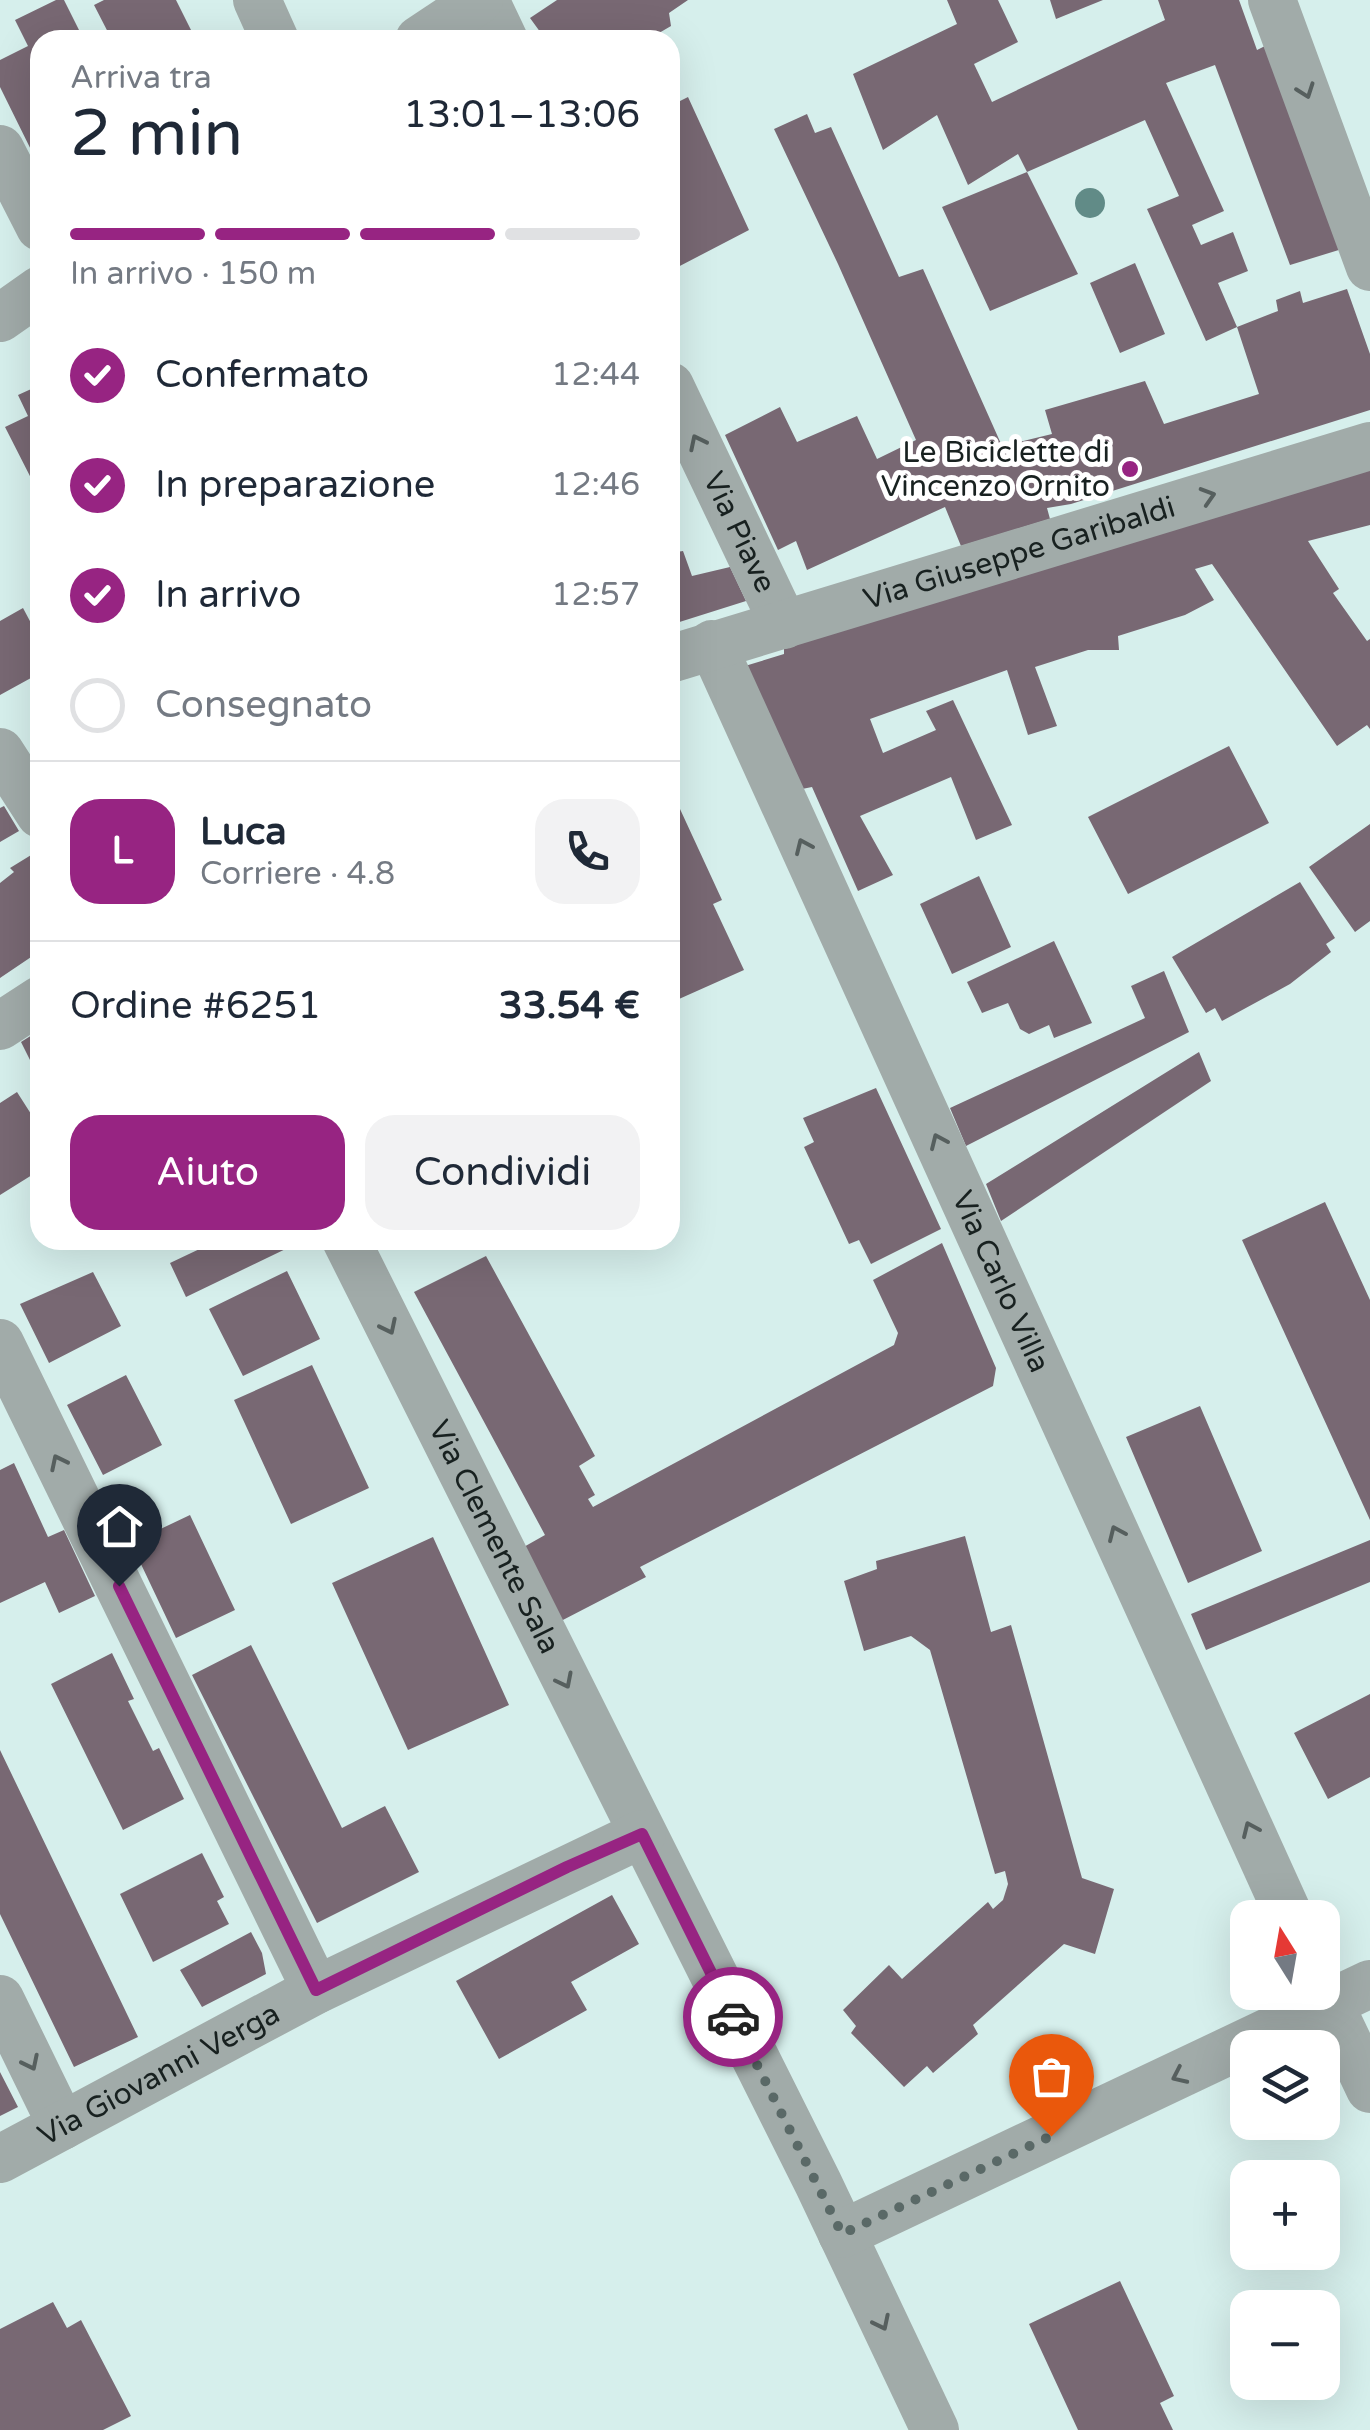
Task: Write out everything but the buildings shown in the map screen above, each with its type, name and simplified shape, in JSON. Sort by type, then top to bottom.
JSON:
[{"type":"street","points":[[257,0],[270,30]]},
{"type":"street","points":[[435,30],[482,0],[498,30]]},
{"type":"street","points":[[1272,0],[1370,268]]},
{"type":"street","points":[[0,149],[30,208]]},
{"type":"street","points":[[0,318],[30,297]]},
{"type":"street","name":"Via Piave","points":[[680,407],[784,625]]},
{"type":"street","name":"Via Giuseppe Garibaldi","points":[[691,652],[1370,446]]},
{"type":"street","name":"Via Carlo Villa","points":[[691,652],[1281,1900]]},
{"type":"street","points":[[0,752],[30,798]]},
{"type":"street","points":[[0,1026],[30,1006]]},
{"type":"street","name":"Via Clemente Sala","points":[[351,1250],[842,2234],[934,2430]]},
{"type":"street","points":[[0,1343],[316,1990]]},
{"type":"street","name":"Via Giovanni Verga","points":[[0,2158],[316,1990],[642,1834]]},
{"type":"street","points":[[842,2234],[1341,1992],[1370,2089]]},
{"type":"street","points":[[0,1999],[62,2126]]},
{"type":"way so far","points":[[733,2017],[842,2234],[1051,2136]]},
{"type":"place","name":"Le Biciclette di Vincenzo Ornito","points":[[1130,469]]},
{"type":"route","points":[[119,1586],[316,1990],[642,1834],[733,2017]]}]
